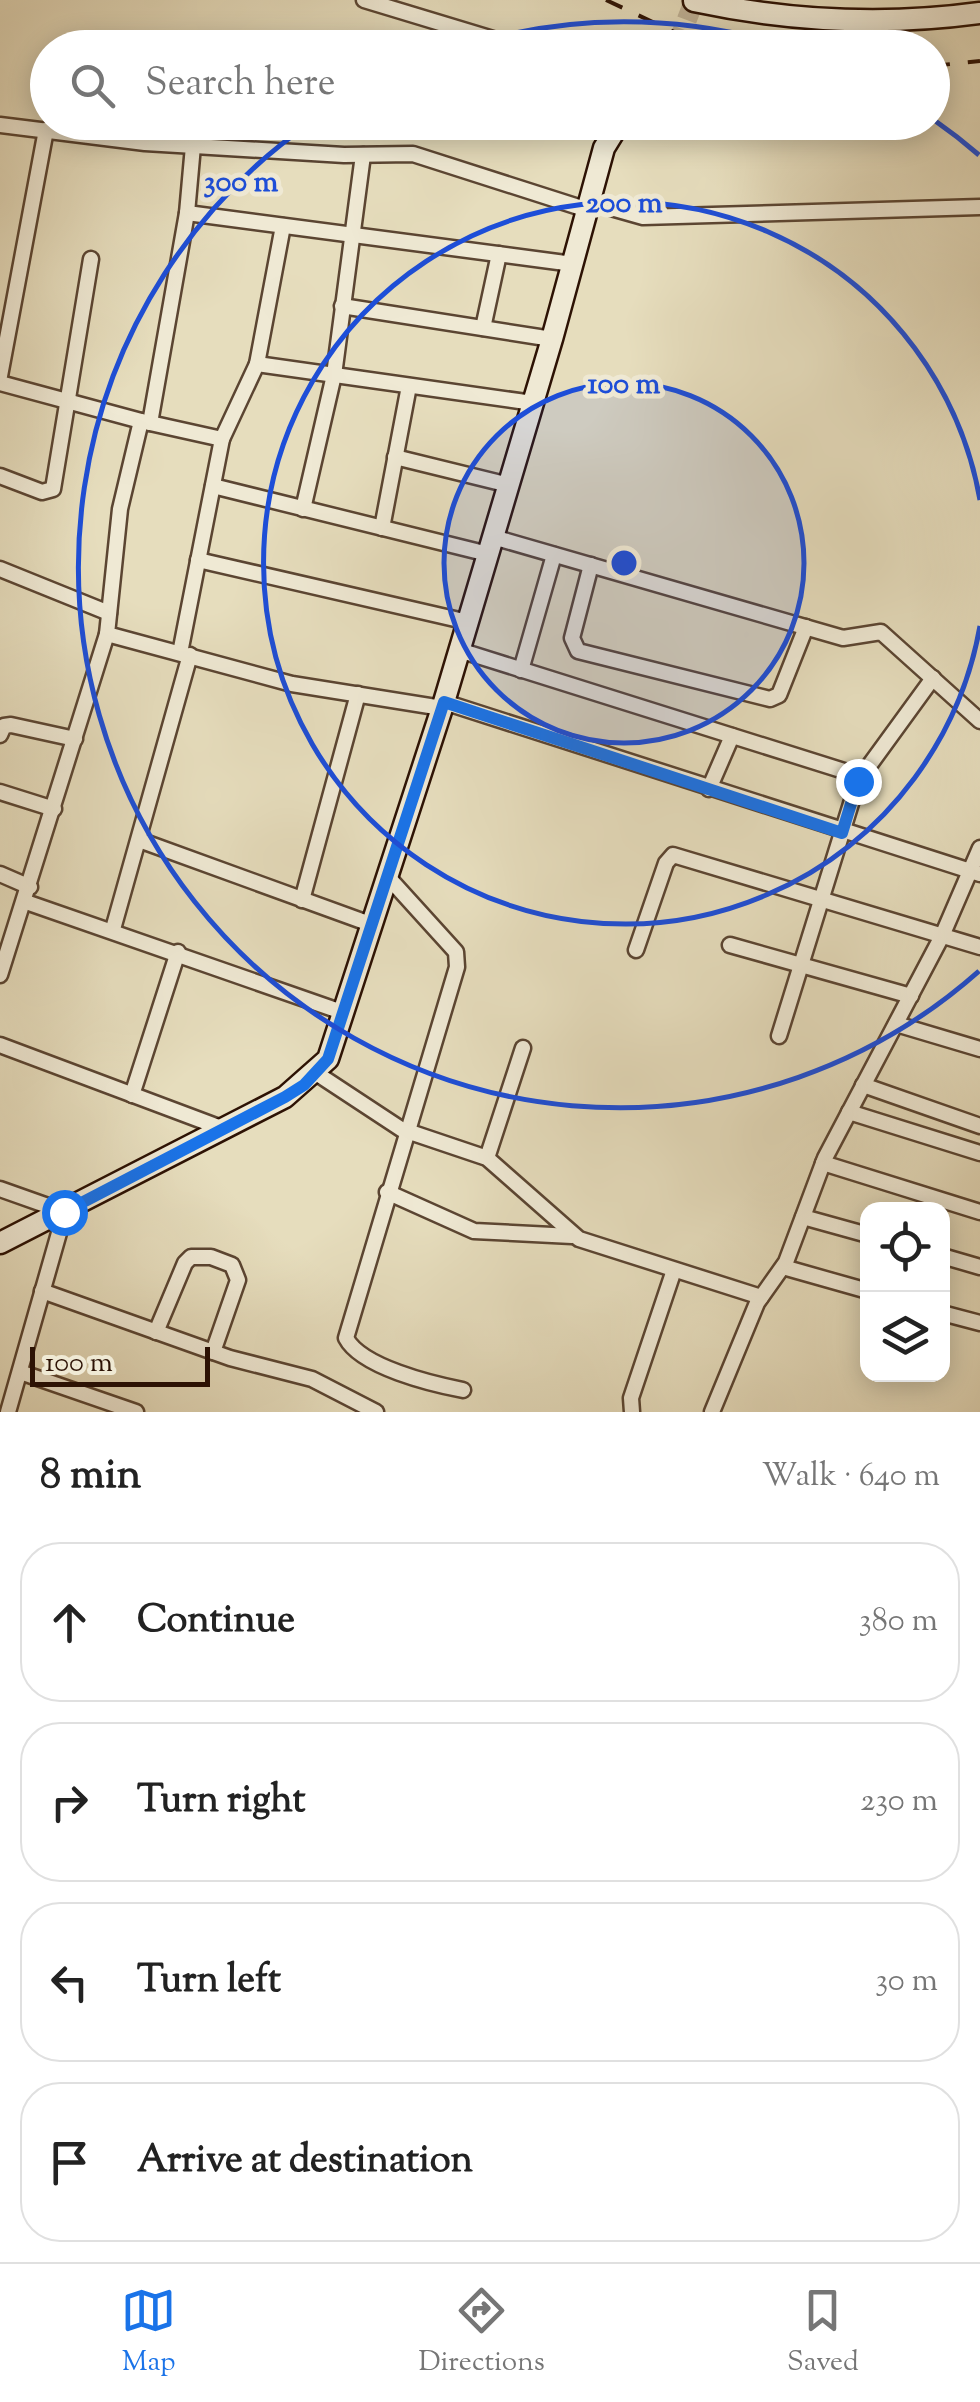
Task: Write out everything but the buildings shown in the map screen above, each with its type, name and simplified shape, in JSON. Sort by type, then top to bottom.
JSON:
[{"type":"street","points":[[364,0],[464,30]]},
{"type":"street","points":[[694,1],[752,14],[910,22],[980,13]]},
{"type":"street","points":[[0,124],[30,128]]},
{"type":"street","points":[[44,140],[0,380],[70,402],[222,439]]},
{"type":"street","points":[[124,140],[422,156],[589,206],[643,218],[980,207]]},
{"type":"street","points":[[0,1243],[285,1097],[328,1059],[443,705],[609,140]]},
{"type":"street","points":[[0,975],[5,947],[28,894],[108,634],[120,509],[146,422],[187,213],[192,146]]},
{"type":"street","points":[[304,509],[334,375],[363,155]]},
{"type":"street","points":[[187,213],[573,264]]},
{"type":"street","points":[[114,929],[185,654],[198,560],[222,439],[256,364],[283,226]]},
{"type":"street","points":[[483,328],[499,254]]},
{"type":"street","points":[[0,476],[42,492],[54,489],[92,258]]},
{"type":"street","points":[[342,306],[552,339]]},
{"type":"street","points":[[256,364],[533,403]]},
{"type":"street","points":[[382,528],[409,386]]},
{"type":"street","points":[[395,458],[509,484]]},
{"type":"street","points":[[213,486],[382,528],[554,554],[849,639],[880,632],[980,721]]},
{"type":"street","points":[[521,670],[554,554]]},
{"type":"street","points":[[198,560],[468,622]]},
{"type":"street","points":[[590,565],[572,638],[578,651],[770,699],[779,695],[806,627]]},
{"type":"street","points":[[0,569],[110,613]]},
{"type":"street","points":[[108,634],[292,684],[443,705],[975,873]]},
{"type":"street","points":[[459,650],[860,776]]},
{"type":"street","points":[[779,1036],[860,776],[932,678]]},
{"type":"street","points":[[302,900],[358,694]]},
{"type":"street","points":[[0,734],[11,725],[75,739]]},
{"type":"street","points":[[710,790],[732,736]]},
{"type":"street","points":[[0,792],[54,809]]},
{"type":"street","points":[[139,840],[373,926]]},
{"type":"street","points":[[712,1412],[761,1297],[783,1267],[823,1163],[975,873],[980,848]]},
{"type":"street","points":[[636,950],[666,863],[673,855],[980,946]]},
{"type":"street","points":[[0,874],[28,894],[114,929],[345,1013]]},
{"type":"street","points":[[388,876],[452,948],[458,960],[346,1338],[354,1350],[415,1379],[463,1390]]},
{"type":"street","points":[[730,944],[911,996]]},
{"type":"street","points":[[132,1095],[178,952]]},
{"type":"street","points":[[896,1024],[980,1048]]},
{"type":"street","points":[[0,1045],[224,1130]]},
{"type":"street","points":[[487,1158],[523,1048]]},
{"type":"street","points":[[316,1073],[406,1132],[487,1158],[573,1236]]},
{"type":"street","points":[[863,1086],[980,1126]]},
{"type":"street","points":[[849,1112],[980,1153]]},
{"type":"street","points":[[823,1163],[980,1212]]},
{"type":"street","points":[[0,1190],[64,1212]]},
{"type":"street","points":[[387,1192],[474,1231],[573,1236],[761,1297]]},
{"type":"street","points":[[8,1412],[64,1212]]},
{"type":"street","points":[[803,1217],[860,1234]]},
{"type":"street","points":[[156,1332],[185,1263],[191,1258],[211,1258],[232,1266],[238,1280],[213,1352]]},
{"type":"street","points":[[950,1258],[980,1267]]},
{"type":"street","points":[[783,1267],[860,1289]]},
{"type":"street","points":[[632,1412],[631,1398],[674,1270]]},
{"type":"street","points":[[42,1292],[213,1352],[312,1379],[376,1412]]},
{"type":"street","points":[[950,1314],[980,1323]]},
{"type":"street","points":[[20,1372],[136,1412]]},
{"type":"tunnel","points":[[683,30],[694,1]]},
{"type":"railway","points":[[606,0],[670,30]]},
{"type":"railway","points":[[950,64],[980,61]]},
{"type":"route","points":[[64,1212],[285,1097],[304,1085],[328,1059],[444,702],[842,833],[858,781]]}]
